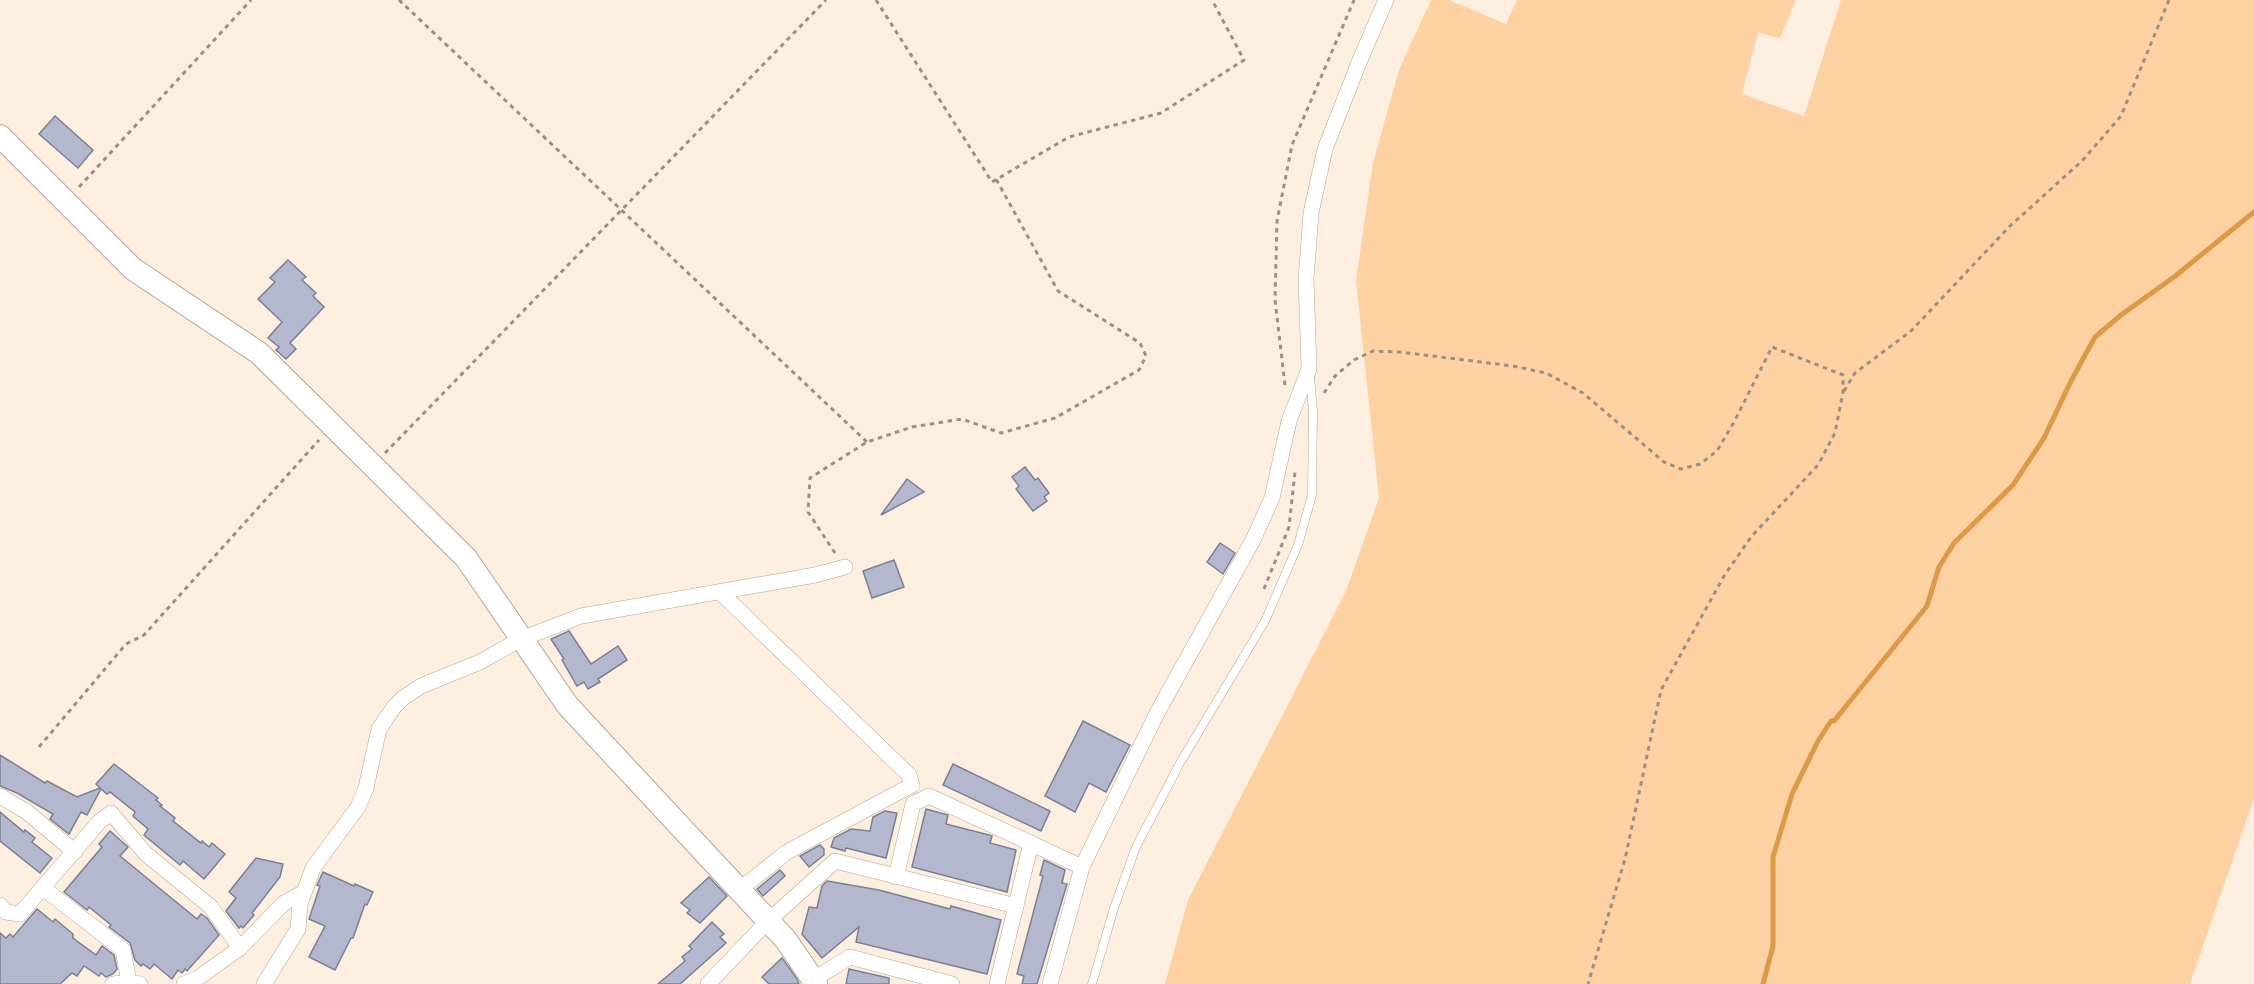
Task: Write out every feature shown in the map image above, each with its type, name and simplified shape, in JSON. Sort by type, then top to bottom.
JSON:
[{"type":"street","points":[[1050,984],[1082,867],[1157,713],[1253,540],[1272,498],[1289,421],[1310,369],[1306,278],[1311,213],[1325,149],[1386,0]]},
{"type":"street","points":[[0,136],[133,269],[259,353],[466,558],[568,706],[786,940],[815,981],[850,957],[952,984]]},
{"type":"street","points":[[264,984],[298,929],[300,904],[313,868],[321,854],[358,807],[366,788],[379,729],[394,707],[422,687],[480,662],[521,639],[581,616],[814,575],[845,567]]},
{"type":"street","points":[[720,592],[909,775],[912,785],[928,796],[1082,867]]},
{"type":"street","points":[[739,890],[787,852],[912,785]]},
{"type":"street","points":[[0,796],[27,812],[75,852]]},
{"type":"street","points":[[896,877],[914,804],[928,796]]},
{"type":"street","points":[[0,905],[6,912],[21,914],[100,821],[111,813],[146,854],[211,907],[240,948]]},
{"type":"street","points":[[997,984],[1031,843]]},
{"type":"street","points":[[708,984],[768,921],[835,861],[1016,906]]},
{"type":"street","points":[[43,888],[123,950],[127,983]]},
{"type":"street","points":[[184,984],[198,978],[240,948],[284,903],[304,892]]},
{"type":"lane","points":[[1092,984],[1114,908],[1136,847],[1180,763],[1265,621],[1298,545],[1312,495],[1313,412],[1310,369]]},
{"type":"path","points":[[66,201],[251,0]]},
{"type":"path","points":[[399,0],[867,442]]},
{"type":"path","points":[[373,465],[826,0]]},
{"type":"path","points":[[876,0],[992,182],[1069,137],[1161,113],[1244,60],[1212,0]]},
{"type":"path","points":[[1843,392],[1855,373],[1911,331],[2010,226],[2082,161],[2121,116],[2169,0]]},
{"type":"path","points":[[845,567],[808,512],[810,478],[867,442],[912,427],[962,419],[1002,433],[1055,418],[1139,370],[1146,357],[1140,343],[1058,291],[996,179]]},
{"type":"path","points":[[1313,412],[1335,376],[1354,360],[1373,351],[1400,352],[1513,366],[1546,373],[1583,393],[1664,462],[1681,469],[1700,464],[1717,451],[1772,347],[1843,375],[1843,392],[1835,434],[1818,465],[1751,537],[1713,595],[1661,690],[1625,860],[1588,984]]},
{"type":"path","points":[[39,747],[126,644],[144,634],[332,425]]},
{"type":"shaded area","points":[[1431,0],[1449,0],[1506,24],[1517,0],[1796,0],[1780,38],[1758,33],[1742,94],[1804,116],[1841,0],[2254,0],[2254,798],[2190,984],[1165,984],[1188,900],[1346,591],[1379,498],[1356,280],[1373,163],[1399,70]]},
{"type":"building","points":[[55,116],[93,150],[78,168],[39,134]]},
{"type":"building","points":[[288,260],[306,277],[302,280],[316,293],[313,296],[324,307],[290,343],[296,349],[286,359],[276,350],[279,347],[268,338],[282,322],[258,299],[275,282],[270,278]]},
{"type":"building","points":[[1025,467],[1035,480],[1038,478],[1049,493],[1044,497],[1047,501],[1033,511],[1016,489],[1019,486],[1012,477]]},
{"type":"building","points":[[907,479],[924,492],[881,515]]},
{"type":"building","points":[[1220,543],[1235,553],[1223,574],[1207,562]]},
{"type":"building","points":[[894,560],[904,587],[872,598],[863,571]]},
{"type":"building","points":[[569,631],[591,664],[618,646],[627,660],[598,679],[600,682],[588,689],[584,682],[577,686],[551,639]]},
{"type":"building","points":[[1083,721],[1130,745],[1106,792],[1089,783],[1075,812],[1045,796]]},
{"type":"building","points":[[0,755],[45,783],[47,781],[77,797],[100,788],[96,784],[114,764],[158,798],[156,800],[162,805],[160,806],[175,818],[173,821],[201,843],[202,841],[209,847],[212,843],[225,854],[204,879],[183,861],[180,865],[144,835],[148,829],[133,816],[135,812],[110,792],[107,794],[101,789],[87,815],[81,812],[69,834],[50,819],[53,814],[0,786]]},
{"type":"building","points":[[953,764],[1050,811],[1041,831],[943,785]]},
{"type":"building","points":[[926,809],[948,815],[946,824],[992,836],[990,843],[1016,850],[1007,892],[912,867]]},
{"type":"building","points":[[885,811],[897,813],[886,858],[846,848],[845,851],[831,847],[834,838],[851,829],[870,831],[873,817]]},
{"type":"building","points":[[0,812],[35,838],[32,842],[52,858],[40,873],[0,841]]},
{"type":"building","points":[[110,831],[128,847],[120,856],[197,919],[201,914],[207,918],[219,935],[187,971],[185,969],[182,973],[178,970],[172,979],[154,964],[150,969],[143,964],[141,966],[135,960],[130,943],[109,927],[111,925],[89,907],[87,910],[64,892],[102,847],[99,844]]},
{"type":"building","points":[[820,845],[824,849],[824,855],[809,867],[800,856]]},
{"type":"building","points":[[256,858],[283,864],[280,877],[252,913],[254,915],[243,928],[241,926],[239,928],[226,911],[236,898],[229,892]]},
{"type":"building","points":[[1044,860],[1065,870],[1062,883],[1067,884],[1037,984],[1022,984],[1024,976],[1017,974],[1043,876],[1040,875]]},
{"type":"building","points":[[780,870],[785,876],[763,896],[757,889]]},
{"type":"building","points":[[323,872],[373,892],[367,905],[365,904],[353,938],[335,970],[309,957],[325,926],[309,919],[320,886],[317,885]]},
{"type":"building","points":[[709,877],[727,896],[700,923],[687,913],[690,910],[681,903]]},
{"type":"building","points":[[827,881],[879,890],[950,909],[951,906],[1001,920],[987,974],[856,942],[859,927],[822,958],[802,934],[809,907],[817,908],[822,886]]},
{"type":"building","points":[[37,909],[53,922],[55,919],[73,934],[73,938],[96,955],[102,946],[114,955],[117,969],[113,974],[106,977],[101,973],[99,976],[84,966],[77,976],[72,973],[60,984],[0,984],[0,933],[6,938],[10,934],[13,937]]},
{"type":"building","points":[[712,922],[724,934],[720,937],[726,943],[680,984],[658,984],[685,961],[682,957],[692,949],[689,946]]},
{"type":"building","points":[[782,958],[799,984],[769,984],[762,977]]},
{"type":"building","points":[[849,969],[889,978],[889,984],[846,984]]},
{"type":"waterway","points":[[1763,984],[1773,946],[1773,857],[1792,794],[1818,741],[1831,721],[1834,721],[1927,606],[1939,567],[1954,543],[2013,485],[2044,438],[2095,337],[2254,212]]}]
